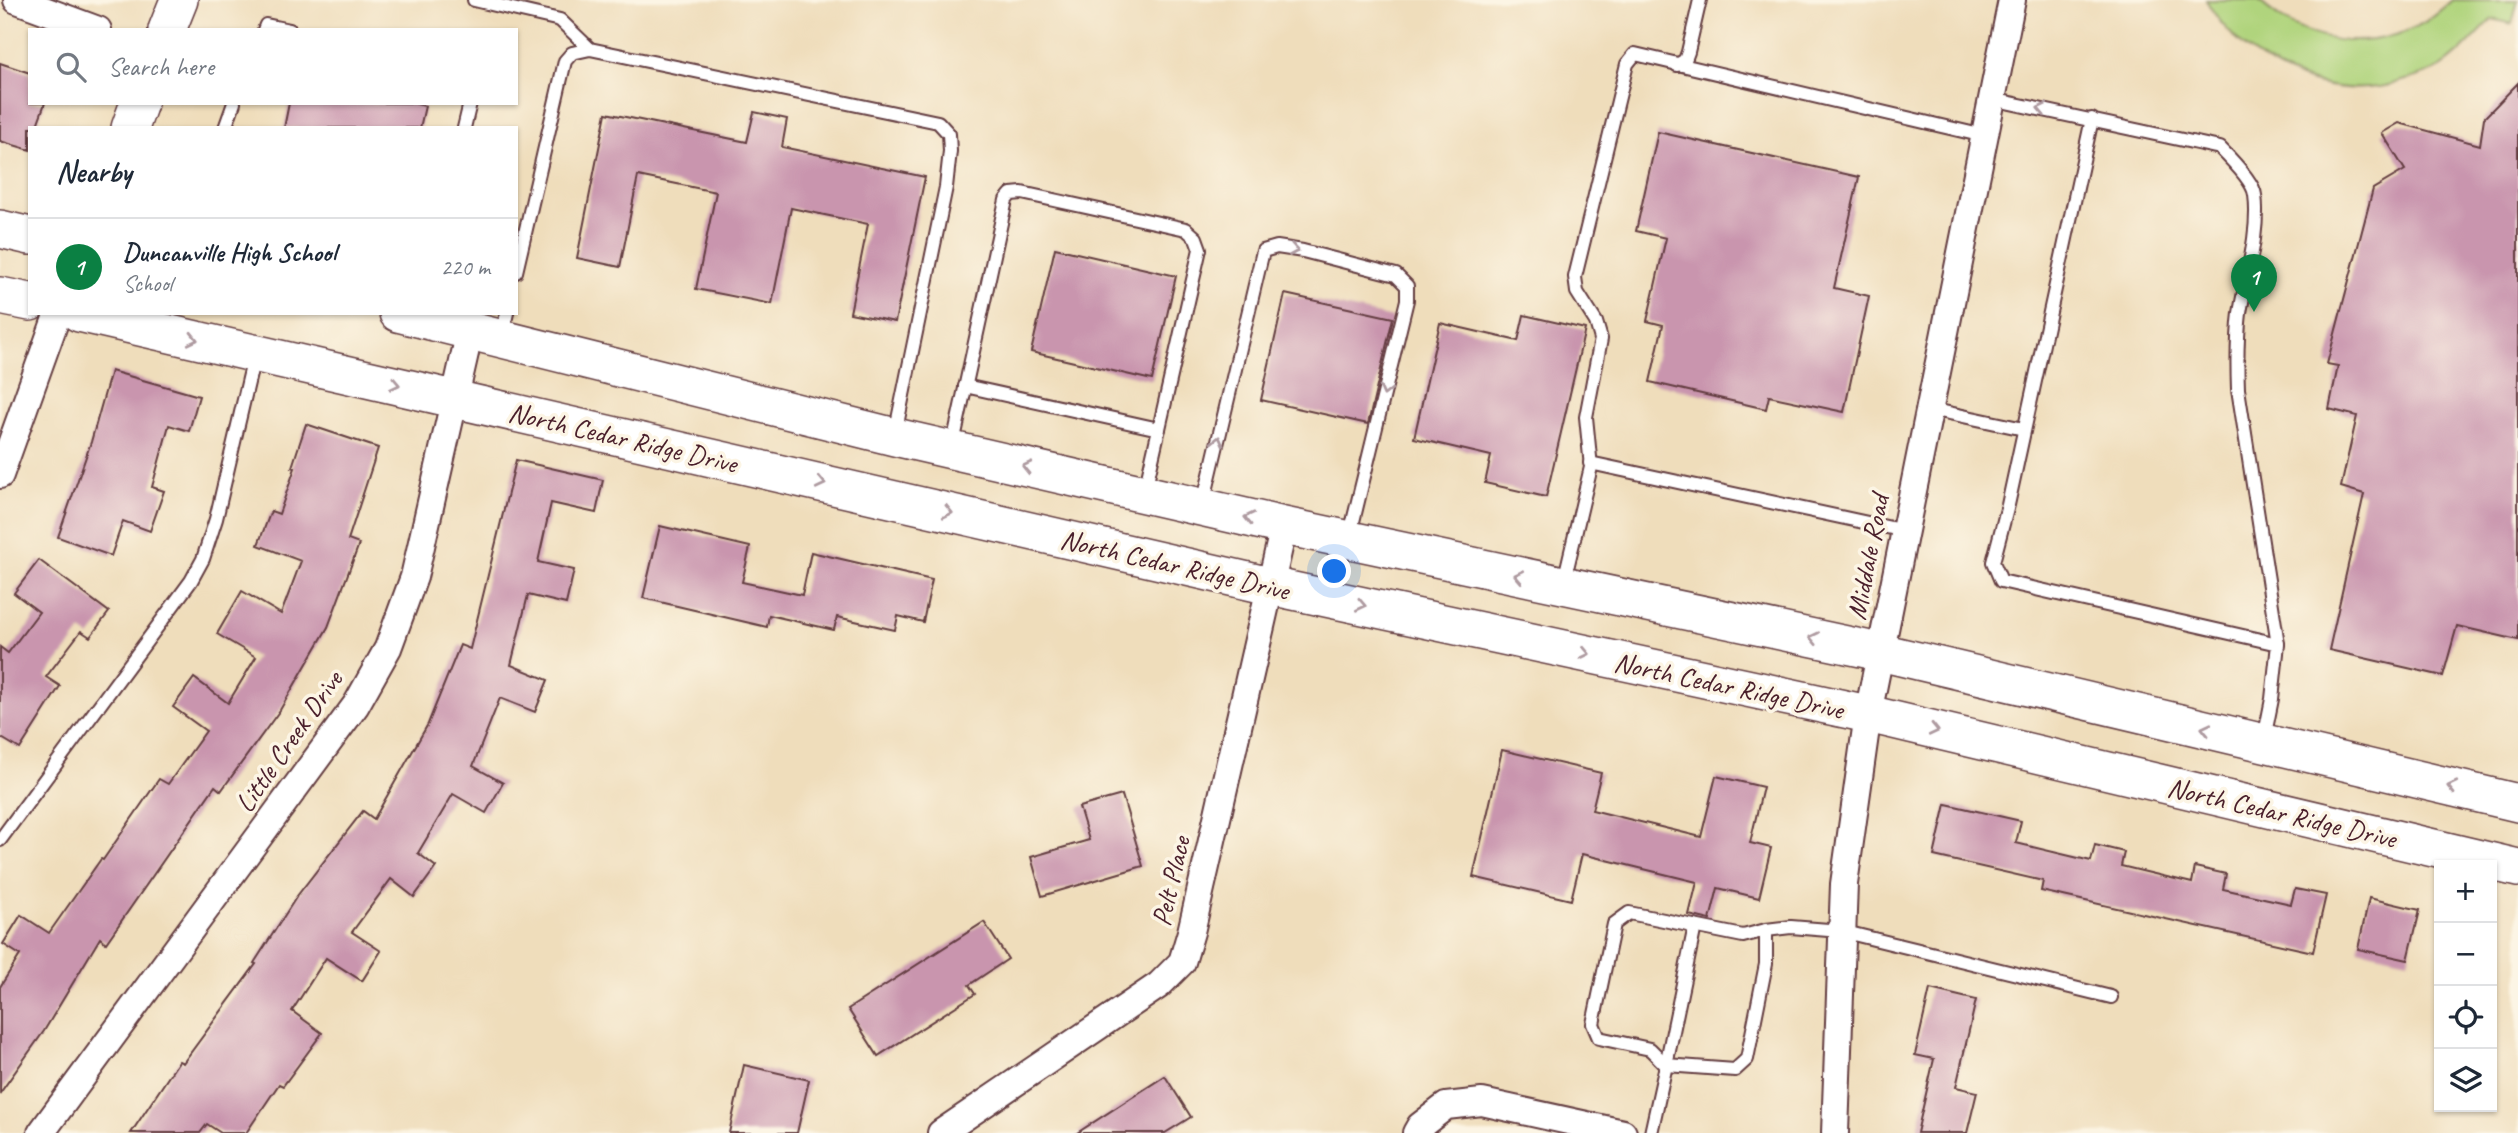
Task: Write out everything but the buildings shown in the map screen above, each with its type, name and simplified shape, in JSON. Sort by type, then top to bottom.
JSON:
[{"type":"main road","points":[[168,28],[179,0]]},
{"type":"main road","points":[[131,126],[138,105]]},
{"type":"main road","points":[[0,229],[28,236]]},
{"type":"main road","points":[[0,296],[28,302]]},
{"type":"main road","name":"North Cedar Ridge Drive","points":[[88,315],[1270,586],[1868,714],[2518,868]]},
{"type":"main road","points":[[412,315],[492,328],[895,438],[1284,526],[1880,652],[2518,803]]},
{"type":"street","points":[[17,0],[93,28]]},
{"type":"street","name":"Middale Road","points":[[1835,1133],[1844,884],[1868,714],[2012,0]]},
{"type":"street","points":[[0,475],[57,315]]},
{"type":"street","name":"Little Creek Drive","points":[[41,1133],[356,705],[388,648],[414,577],[455,398],[492,328]]},
{"type":"street","name":"Pelt Place","points":[[941,1133],[1159,985],[1182,962],[1284,526]]},
{"type":"street","points":[[1416,1133],[1420,1126],[1446,1107],[1482,1102],[1623,1133]]},
{"type":"lane","points":[[474,0],[560,20],[590,49]]},
{"type":"lane","points":[[1677,65],[1685,60],[1688,52],[1700,0]]},
{"type":"lane","points":[[265,28],[266,25],[280,28]]},
{"type":"lane","points":[[518,263],[565,61],[572,53],[590,49],[938,122],[948,134],[950,152],[946,187],[895,438]]},
{"type":"lane","points":[[1564,585],[1591,463],[1586,417],[1601,339],[1596,322],[1577,292],[1575,277],[1627,64],[1635,54],[1984,136]]},
{"type":"lane","points":[[1992,99],[2220,148],[2256,192],[2253,241],[2238,339],[2238,389],[2258,502],[2278,644],[2264,743]]},
{"type":"lane","points":[[226,126],[233,105]]},
{"type":"lane","points":[[464,126],[470,105]]},
{"type":"lane","points":[[2092,119],[2008,505],[1993,562],[2001,581],[2278,644]]},
{"type":"lane","points":[[951,450],[1006,200],[1011,194],[1022,193],[1186,229],[1196,238],[1200,249],[1144,494]]},
{"type":"lane","points":[[1202,508],[1263,251],[1277,247],[1303,251],[1396,275],[1407,286],[1407,300],[1349,540]]},
{"type":"lane","points":[[0,841],[191,580],[203,559],[216,519],[255,353]]},
{"type":"lane","points":[[965,386],[1159,429]]},
{"type":"lane","points":[[1930,410],[2024,429]]},
{"type":"lane","points":[[1591,463],[1905,531]]},
{"type":"lane","points":[[1766,930],[1766,964],[1747,1059],[1735,1070],[1666,1065],[1650,1049],[1599,1038],[1593,1024],[1614,923],[1629,913],[1743,936],[1766,930],[1791,927],[1841,932],[2111,997]]},
{"type":"lane","points":[[1651,1133],[1695,926]]},
{"type":"green space","points":[[2206,0],[2258,0],[2284,20],[2305,31],[2350,41],[2372,40],[2415,27],[2453,0],[2518,0],[2512,24],[2492,19],[2461,51],[2437,69],[2386,86],[2353,88],[2328,86],[2303,79],[2257,56],[2237,40]]},
{"type":"place","name":"Duncanville High School","points":[[2254,312]]}]
